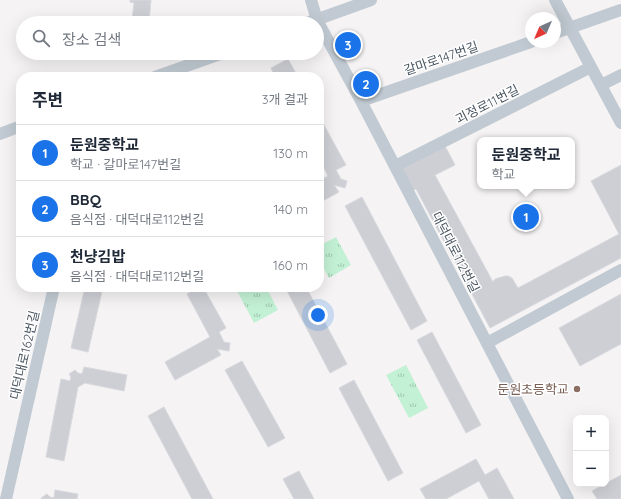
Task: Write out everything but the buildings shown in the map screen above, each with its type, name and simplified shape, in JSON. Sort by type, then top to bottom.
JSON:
[{"type":"street","name":"대덕대로112번길","points":[[311,0],[312,16]]},
{"type":"street","points":[[324,17],[371,0]]},
{"type":"street","points":[[555,0],[621,123]]},
{"type":"street","points":[[561,31],[621,10]]},
{"type":"street","name":"대덕대로112번길","points":[[324,41],[361,101],[568,499]]},
{"type":"street","name":"갈마로147번길","points":[[361,101],[525,44]]},
{"type":"street","points":[[169,72],[203,60]]},
{"type":"street","name":"괴정로11번길","points":[[395,166],[591,67]]},
{"type":"street","points":[[601,85],[621,75]]},
{"type":"street","points":[[0,134],[16,128]]},
{"type":"street","points":[[487,343],[621,270]]},
{"type":"street","name":"대덕대로162번길","points":[[6,499],[53,292]]},
{"type":"green space","points":[[336,237],[351,265],[329,278],[324,269],[324,243]]},
{"type":"green space","points":[[238,292],[269,292],[278,310],[254,323]]},
{"type":"green space","points":[[406,365],[428,408],[409,418],[386,375]]},
{"type":"place","name":"천냥김밥","points":[[348,45]]},
{"type":"place","name":"BBQ","points":[[366,84]]},
{"type":"place","name":"둔원중학교","points":[[526,217]]},
{"type":"place","name":"둔원초등학교","points":[[577,389]]}]
